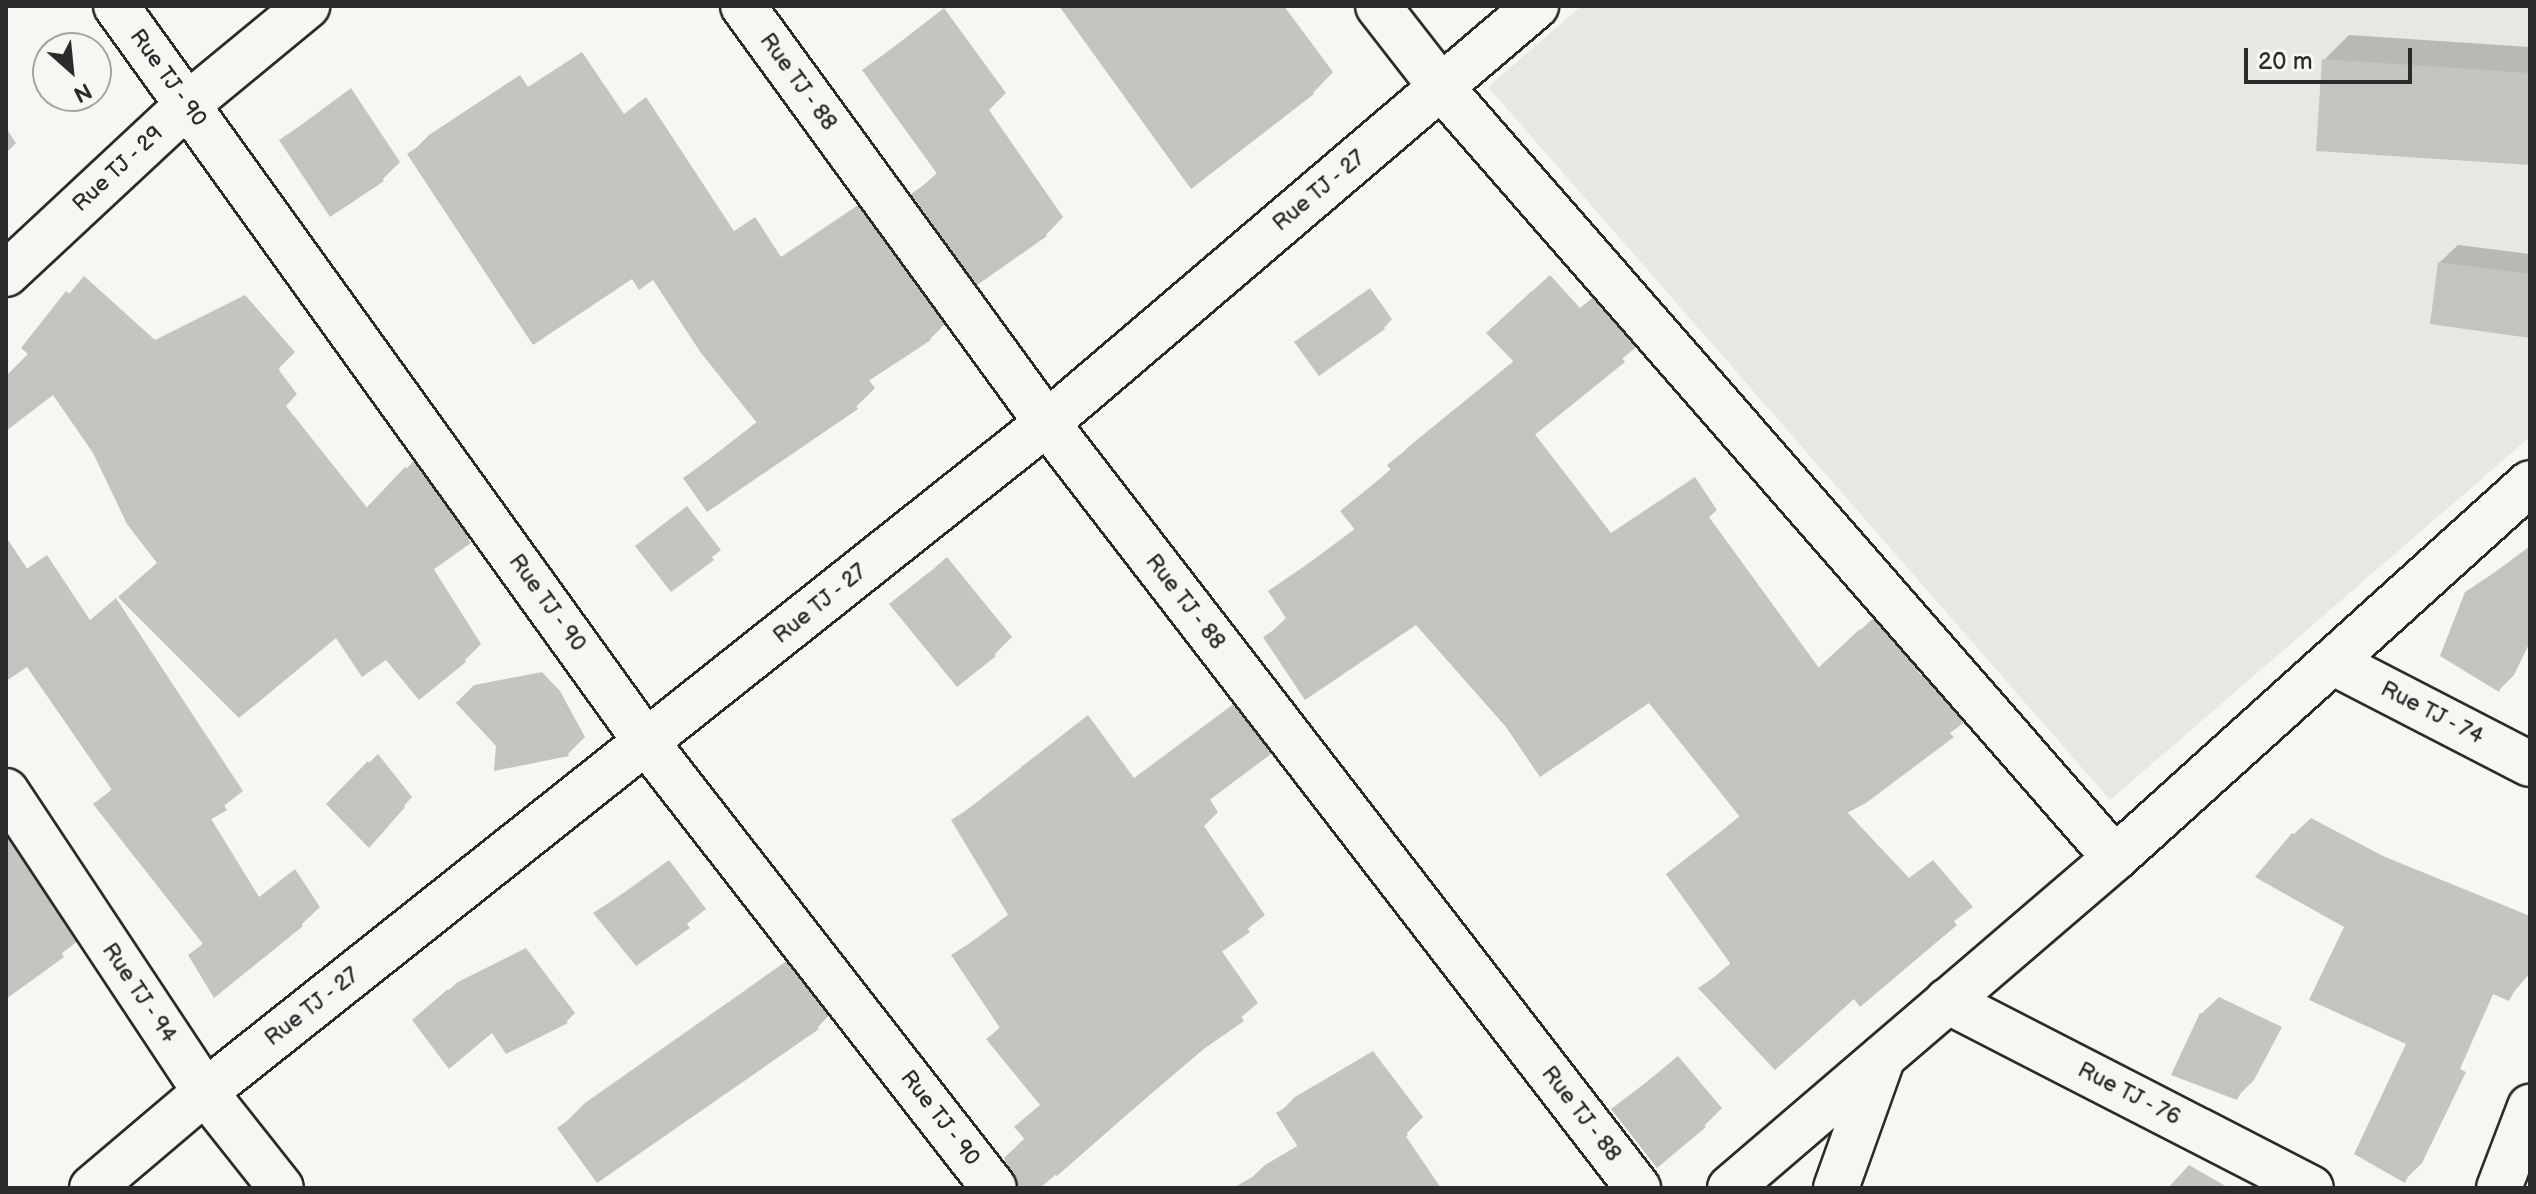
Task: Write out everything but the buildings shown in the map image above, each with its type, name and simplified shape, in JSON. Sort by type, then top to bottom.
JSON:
[{"type":"street","name":"Rue TJ - 90","points":[[116,6],[647,743],[994,1188]]},
{"type":"street","name":"Rue TJ - 29","points":[[6,274],[187,105],[307,6]]},
{"type":"street","name":"Rue TJ - 88","points":[[743,6],[1047,423],[1638,1188]]},
{"type":"street","points":[[1378,6],[1441,87],[2115,858]]},
{"type":"street","name":"Rue TJ - 27","points":[[92,1188],[205,1092],[1047,423],[1536,6]]},
{"type":"street","points":[[1730,1188],[2115,858],[2530,483]]},
{"type":"street","name":"Rue TJ - 74","points":[[2334,663],[2530,764]]},
{"type":"street","name":"Rue TJ - 94","points":[[6,791],[205,1092],[281,1188]]},
{"type":"street","name":"Rue TJ - 76","points":[[1947,1001],[2311,1188]]},
{"type":"street","points":[[1836,1188],[1884,1055]]},
{"type":"street","points":[[2499,1188],[2530,1107]]},
{"type":"shaded area","points":[[1581,6],[2530,6],[2530,437],[2110,800],[1488,87]]}]
